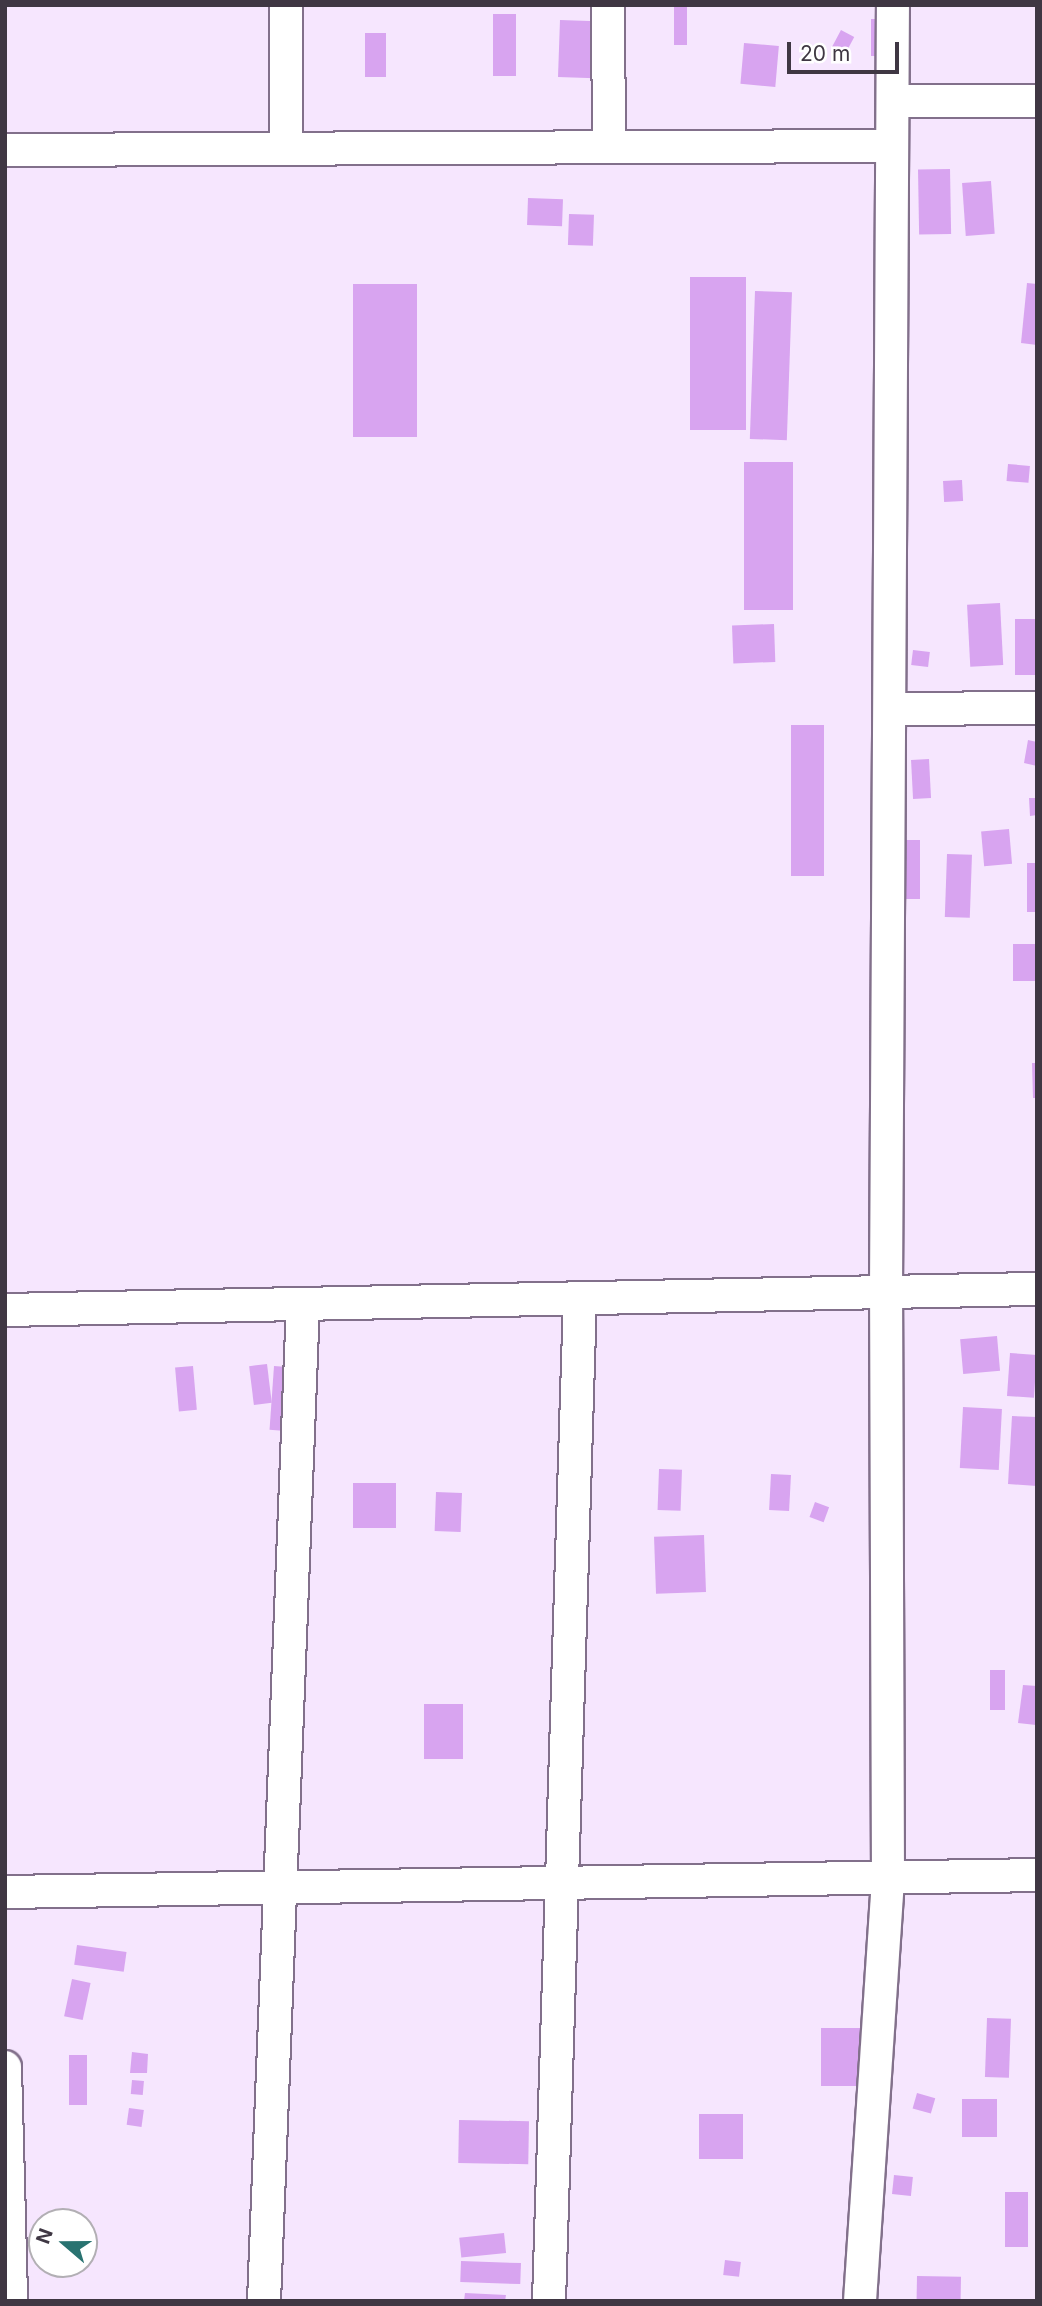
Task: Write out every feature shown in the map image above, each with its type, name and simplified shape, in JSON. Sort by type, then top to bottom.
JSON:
[{"type":"street","points":[[286,5],[286,148]]},
{"type":"street","points":[[608,5],[610,147]]},
{"type":"street","points":[[860,2301],[888,1878],[886,1290],[893,709],[894,5]]},
{"type":"street","points":[[895,102],[1037,101]]},
{"type":"street","points":[[5,150],[892,146]]},
{"type":"street","points":[[893,709],[1037,708]]},
{"type":"street","points":[[5,1310],[1037,1289]]},
{"type":"street","points":[[549,2301],[580,1299]]},
{"type":"street","points":[[264,2301],[303,1304]]},
{"type":"street","points":[[5,1892],[1037,1875]]},
{"type":"street","points":[[5,2067],[11,2301]]},
{"type":"building","points":[[674,5],[687,5],[687,45],[674,45]]},
{"type":"building","points":[[493,14],[516,14],[516,76],[493,76]]},
{"type":"building","points":[[871,19],[888,19],[888,56],[871,56]]},
{"type":"building","points":[[560,20],[597,21],[595,78],[558,77]]},
{"type":"building","points":[[841,30],[854,37],[844,56],[831,49]]},
{"type":"building","points":[[365,33],[386,33],[386,77],[365,77]]},
{"type":"building","points":[[744,43],[779,46],[775,87],[740,84]]},
{"type":"building","points":[[950,169],[951,234],[919,235],[918,170]]},
{"type":"building","points":[[991,181],[995,234],[966,236],[962,183]]},
{"type":"building","points":[[528,198],[563,199],[562,226],[527,225]]},
{"type":"building","points":[[569,214],[594,215],[593,246],[568,245]]},
{"type":"building","points":[[690,277],[746,277],[746,430],[690,430]]},
{"type":"building","points":[[1027,283],[1037,284],[1037,345],[1021,343]]},
{"type":"building","points":[[353,284],[417,284],[417,437],[353,437]]},
{"type":"building","points":[[755,291],[792,292],[787,440],[750,439]]},
{"type":"building","points":[[744,462],[793,462],[793,610],[744,610]]},
{"type":"building","points":[[1008,464],[1030,466],[1028,483],[1007,481]]},
{"type":"building","points":[[962,480],[963,501],[944,502],[943,481]]},
{"type":"building","points":[[1000,603],[1003,665],[970,667],[967,605]]},
{"type":"building","points":[[1015,619],[1037,619],[1037,675],[1015,675]]},
{"type":"building","points":[[774,624],[775,662],[733,663],[732,625]]},
{"type":"building","points":[[913,650],[930,652],[928,667],[911,665]]},
{"type":"building","points":[[791,725],[824,725],[824,876],[791,876]]},
{"type":"building","points":[[1028,740],[1037,742],[1037,766],[1024,763]]},
{"type":"building","points":[[929,759],[931,798],[913,799],[911,760]]},
{"type":"building","points":[[1029,798],[1037,798],[1037,815],[1030,816]]},
{"type":"building","points":[[1009,829],[1012,864],[984,866],[981,831]]},
{"type":"building","points":[[905,840],[920,840],[920,899],[905,899]]},
{"type":"building","points":[[947,854],[972,855],[970,918],[945,917]]},
{"type":"building","points":[[1027,863],[1037,863],[1037,912],[1027,912]]},
{"type":"building","points":[[1013,944],[1037,944],[1037,981],[1013,981]]},
{"type":"building","points":[[1032,1063],[1037,1063],[1037,1098],[1033,1098]]},
{"type":"building","points":[[997,1336],[1000,1371],[963,1374],[960,1339]]},
{"type":"building","points":[[1010,1353],[1037,1355],[1034,1398],[1007,1396]]},
{"type":"building","points":[[267,1364],[272,1403],[254,1405],[249,1366]]},
{"type":"building","points":[[193,1366],[197,1410],[179,1411],[175,1368]]},
{"type":"building","points":[[274,1366],[287,1367],[283,1431],[270,1430]]},
{"type":"building","points":[[963,1407],[1002,1409],[999,1470],[960,1468]]},
{"type":"building","points":[[1012,1416],[1037,1417],[1037,1486],[1008,1484]]},
{"type":"building","points":[[659,1469],[682,1470],[681,1511],[658,1510]]},
{"type":"building","points":[[771,1474],[791,1475],[789,1511],[769,1510]]},
{"type":"building","points":[[353,1483],[396,1483],[396,1528],[353,1528]]},
{"type":"building","points":[[436,1492],[462,1493],[461,1532],[435,1531]]},
{"type":"building","points":[[815,1502],[829,1507],[824,1522],[810,1517]]},
{"type":"building","points":[[704,1535],[706,1592],[656,1594],[654,1537]]},
{"type":"building","points":[[990,1670],[1005,1670],[1005,1710],[990,1710]]},
{"type":"building","points":[[1023,1685],[1037,1686],[1036,1725],[1018,1723]]},
{"type":"building","points":[[424,1704],[463,1704],[463,1759],[424,1759]]},
{"type":"building","points":[[77,1945],[127,1952],[124,1972],[74,1965]]},
{"type":"building","points":[[72,1979],[91,1983],[83,2020],[64,2016]]},
{"type":"building","points":[[987,2018],[1011,2019],[1009,2078],[985,2077]]},
{"type":"building","points":[[821,2028],[862,2028],[862,2086],[821,2086]]},
{"type":"building","points":[[132,2052],[148,2054],[147,2073],[130,2073]]},
{"type":"building","points":[[69,2055],[87,2055],[87,2105],[69,2105]]},
{"type":"building","points":[[132,2080],[144,2081],[143,2095],[131,2094]]},
{"type":"building","points":[[917,2093],[935,2098],[931,2114],[913,2108]]},
{"type":"building","points":[[962,2099],[997,2099],[997,2137],[962,2137]]},
{"type":"building","points":[[129,2108],[144,2110],[141,2127],[127,2125]]},
{"type":"building","points":[[699,2114],[743,2114],[743,2159],[699,2159]]},
{"type":"building","points":[[459,2120],[529,2121],[528,2164],[458,2163]]},
{"type":"building","points":[[894,2175],[913,2177],[911,2196],[892,2194]]},
{"type":"building","points":[[1005,2192],[1028,2192],[1028,2247],[1005,2247]]},
{"type":"building","points":[[504,2233],[506,2253],[461,2258],[459,2238]]},
{"type":"building","points":[[725,2260],[741,2262],[739,2277],[723,2275]]},
{"type":"building","points":[[461,2261],[521,2263],[520,2284],[460,2282]]},
{"type":"building","points":[[917,2276],[961,2277],[961,2301],[917,2301]]},
{"type":"building","points":[[465,2293],[506,2295],[505,2301],[464,2301]]}]
